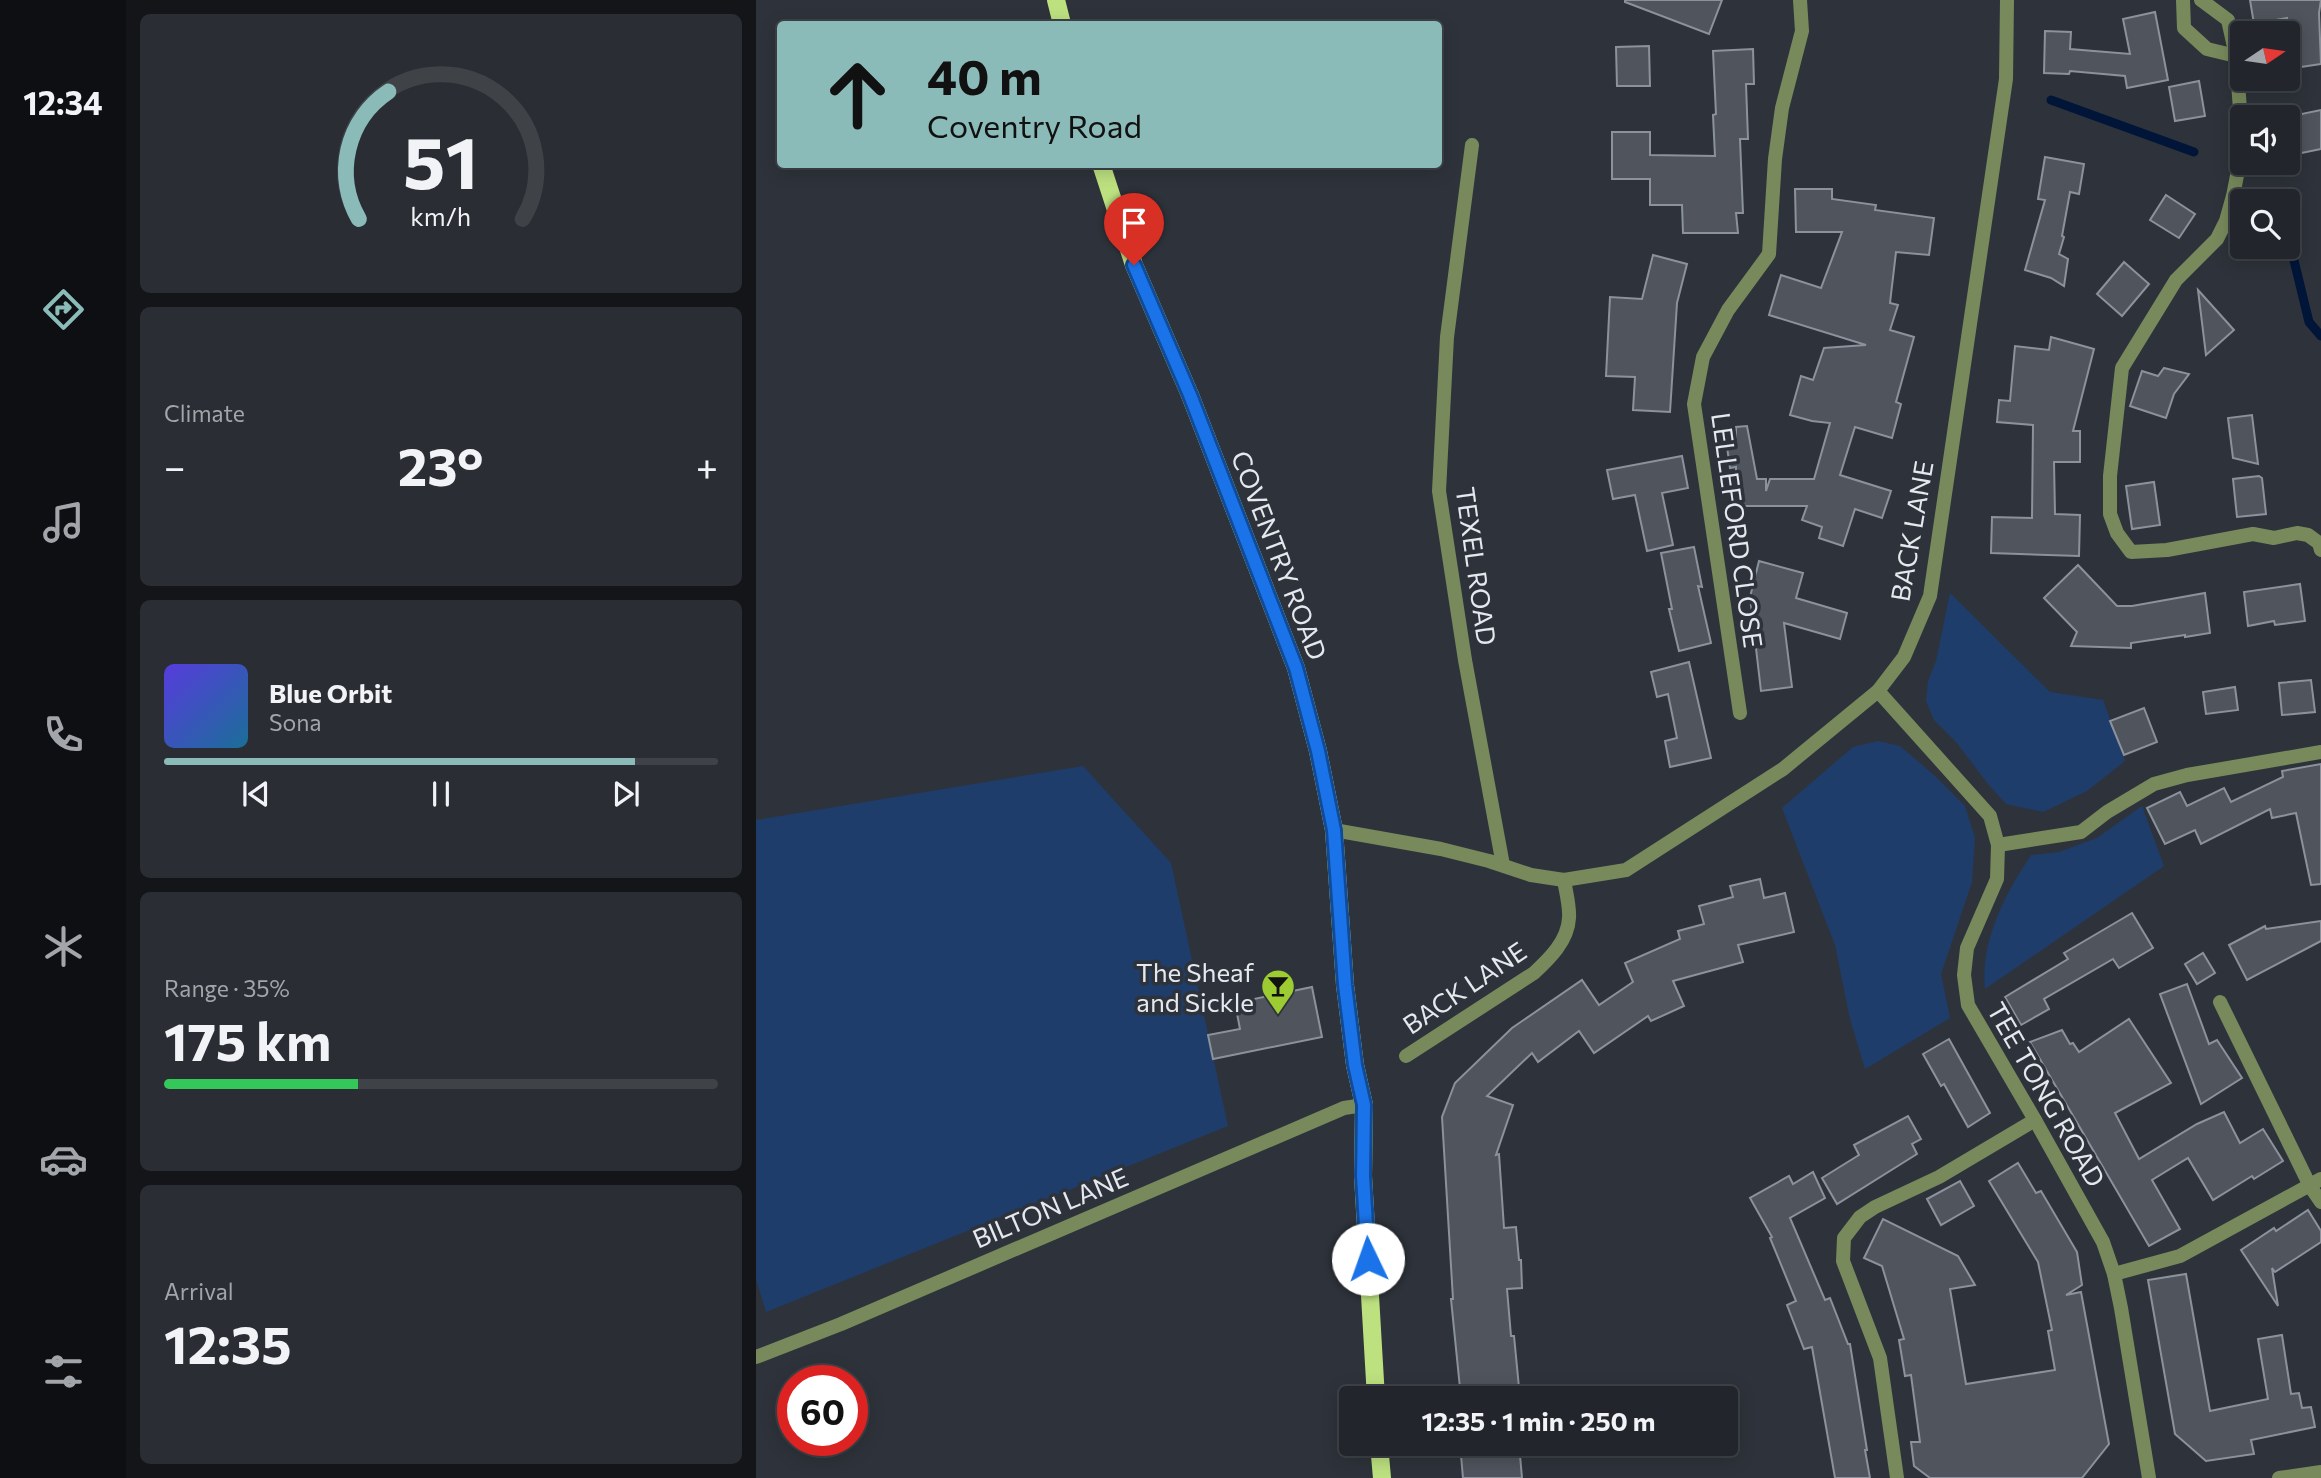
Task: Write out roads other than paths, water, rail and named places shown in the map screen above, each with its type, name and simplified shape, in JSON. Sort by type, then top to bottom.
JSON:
[{"type":"main road","points":[[1056,0],[1061,21]]},
{"type":"main road","name":"COVENTRY ROAD","points":[[1102,168],[1134,265],[1190,395],[1296,668],[1318,751],[1334,830],[1345,985],[1355,1065],[1364,1105],[1363,1176],[1375,1386]]},
{"type":"main road","points":[[1380,1456],[1382,1478]]},
{"type":"street","name":"LELLEFORD CLOSE","points":[[1740,713],[1694,404],[1703,357],[1728,310],[1769,254],[1775,159],[1782,108],[1802,31],[1800,0]]},
{"type":"street","name":"BACK LANE","points":[[1334,830],[1441,849],[1531,874],[1564,880],[1626,870],[1783,769],[1878,691],[1904,657],[1930,596],[2006,79],[2007,0]]},
{"type":"street","points":[[2183,0],[2184,28],[2207,49],[2230,55]]},
{"type":"street","points":[[2201,0],[2228,20],[2230,29]]},
{"type":"street","name":"TEXEL ROAD","points":[[1472,145],[1447,337],[1439,491],[1465,660],[1503,865]]},
{"type":"street","points":[[2237,175],[2226,221],[2217,239],[2176,280],[2122,368],[2110,476],[2110,514],[2117,533],[2131,552],[2168,550],[2253,534],[2274,538],[2297,533],[2308,535],[2319,543],[2321,550]]},
{"type":"street","name":"TEE TONG ROAD","points":[[1878,691],[1990,816],[1997,845],[1997,879],[1967,948],[1964,975],[1968,1005],[2103,1242],[2114,1274],[2149,1478]]},
{"type":"street","points":[[1997,845],[2081,832],[2107,811],[2154,784],[2187,775],[2321,752]]},
{"type":"street","name":"BACK LANE","points":[[1406,1056],[1534,973],[1551,957],[1565,935],[1569,918],[1564,880]]},
{"type":"street","points":[[2220,1002],[2316,1182],[2321,1202]]},
{"type":"street","name":"BILTON LANE","points":[[756,1357],[841,1324],[1344,1108],[1364,1105]]},
{"type":"street","points":[[1898,1478],[1880,1357],[1843,1261],[1844,1238],[1860,1217],[1875,1207],[1939,1177],[2035,1120]]},
{"type":"street","points":[[2114,1274],[2180,1256],[2316,1182]]},
{"type":"street","points":[[2279,1478],[2321,1472]]},
{"type":"waterway","points":[[2051,100],[2194,152]]},
{"type":"waterway","points":[[2294,259],[2309,322],[2321,336]]},
{"type":"place","name":"The Sheaf and Sickle","points":[[1278,1016]]}]
